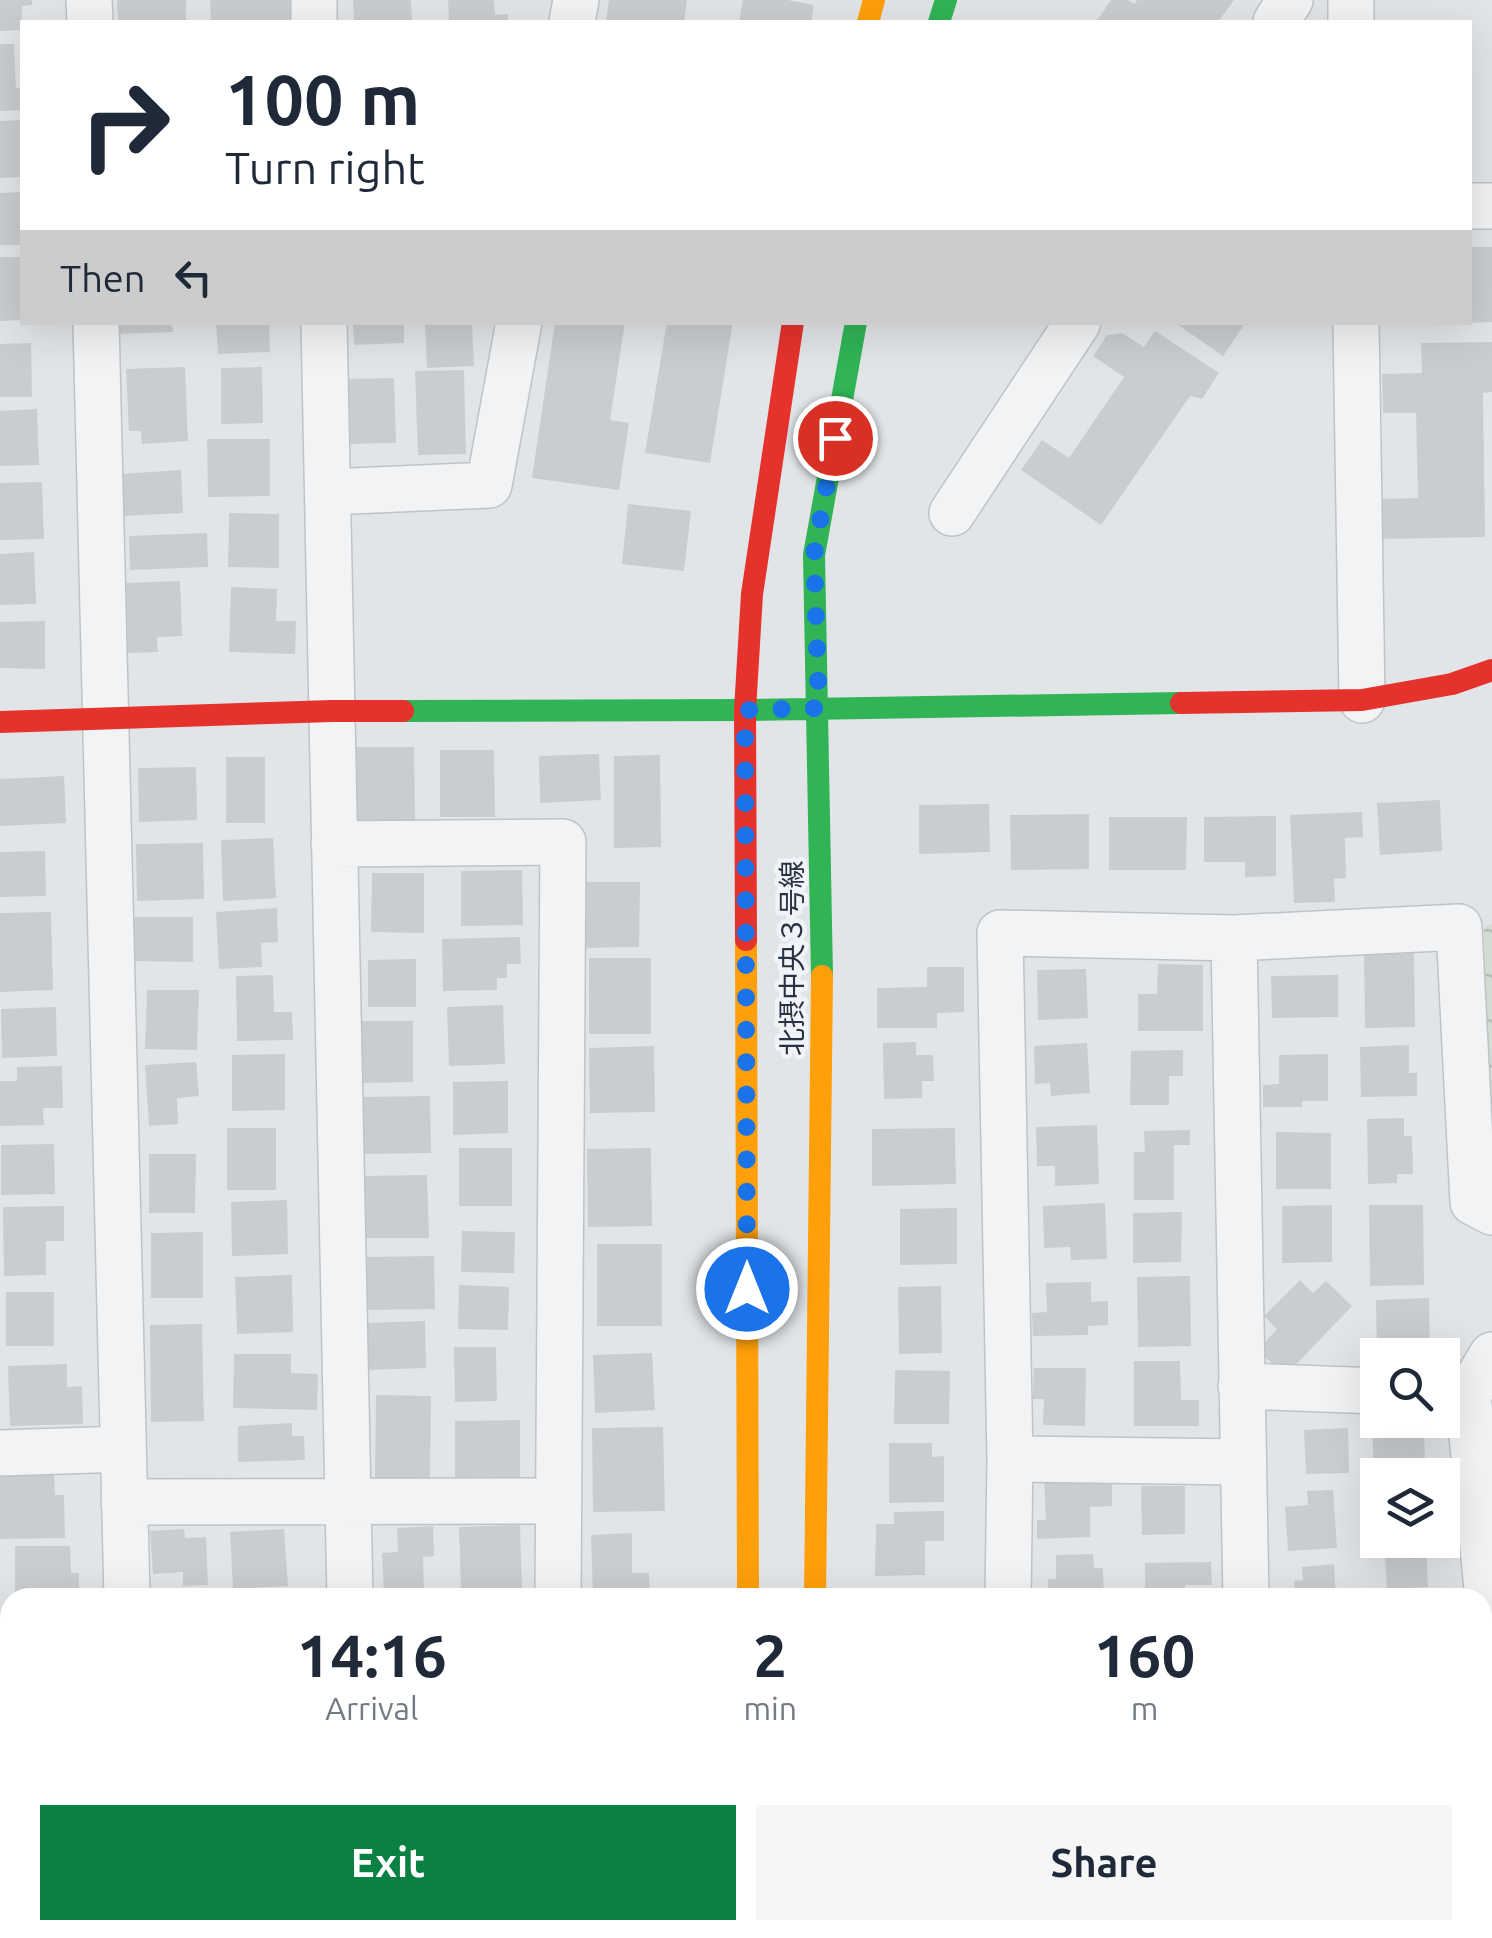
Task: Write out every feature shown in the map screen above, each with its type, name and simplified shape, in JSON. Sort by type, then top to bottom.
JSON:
[{"type":"street","points":[[96,325],[127,1588]]},
{"type":"street","points":[[324,325],[350,1588]]},
{"type":"street","points":[[329,492],[489,485],[517,325]]},
{"type":"street","name":"北摂中央３号線","points":[[748,1588],[745,710],[752,594],[793,325]]},
{"type":"street","name":"北摂中央３号線","points":[[815,1588],[822,930],[814,555],[855,325]]},
{"type":"street","points":[[952,513],[1076,325]]},
{"type":"street","points":[[1356,325],[1362,700]]},
{"type":"street","points":[[0,722],[332,710],[745,710],[1362,700],[1452,684],[1492,670]]},
{"type":"street","points":[[334,844],[563,842],[558,1588]]},
{"type":"street","points":[[1008,1588],[1010,1459],[1000,933],[1234,938],[1459,927],[1473,1202],[1492,1212]]},
{"type":"street","points":[[1234,938],[1246,1588]]},
{"type":"street","points":[[1460,1389],[1492,1355]]},
{"type":"street","points":[[1241,1386],[1360,1390]]},
{"type":"street","points":[[1460,1427],[1484,1588]]},
{"type":"street","points":[[0,1452],[123,1448]]},
{"type":"street","points":[[1010,1459],[1242,1462]]},
{"type":"street","points":[[124,1502],[558,1501]]},
{"type":"green space","points":[[1492,923],[1492,1196],[1487,1194],[1484,928]]},
{"type":"building","points":[[0,0],[32,0],[32,5],[22,6],[20,30],[0,31]]},
{"type":"building","points":[[117,0],[186,0],[186,20],[118,20]]},
{"type":"building","points":[[210,0],[292,0],[292,20],[211,20]]},
{"type":"building","points":[[353,0],[411,0],[412,20],[354,20]]},
{"type":"building","points":[[448,0],[494,0],[495,15],[508,14],[508,20],[449,20]]},
{"type":"building","points":[[609,0],[687,0],[684,20],[606,20]]},
{"type":"building","points":[[743,0],[788,0],[814,5],[811,20],[739,20]]},
{"type":"building","points":[[1111,0],[1134,4],[1137,0],[1234,0],[1219,20],[1098,20]]},
{"type":"building","points":[[0,44],[14,44],[20,110],[0,111]]},
{"type":"building","points":[[20,120],[20,177],[0,178],[0,121]]},
{"type":"building","points":[[20,192],[20,245],[0,245],[0,193]]},
{"type":"building","points":[[1472,247],[1492,247],[1492,322],[1472,323]]},
{"type":"building","points":[[0,257],[20,257],[20,320],[0,321]]},
{"type":"building","points":[[115,325],[172,325],[173,332],[115,334]]},
{"type":"building","points":[[216,325],[269,325],[270,352],[218,354]]},
{"type":"building","points":[[353,325],[404,325],[404,343],[354,345]]},
{"type":"building","points":[[425,325],[472,325],[474,366],[427,368]]},
{"type":"building","points":[[555,325],[625,325],[610,420],[629,423],[619,490],[532,478]]},
{"type":"building","points":[[666,325],[733,325],[710,463],[645,453]]},
{"type":"building","points":[[1178,325],[1244,325],[1223,356]]},
{"type":"building","points":[[1155,331],[1219,373],[1202,399],[1190,396],[1101,525],[1021,470],[1042,440],[1069,458],[1124,377],[1093,356],[1107,335],[1122,333],[1144,347]]},
{"type":"building","points":[[1492,342],[1492,392],[1483,393],[1485,537],[1381,539],[1381,499],[1418,498],[1416,413],[1383,413],[1382,374],[1422,373],[1421,343]]},
{"type":"building","points":[[31,343],[32,397],[0,397],[0,344]]},
{"type":"building","points":[[185,367],[188,441],[142,444],[141,431],[129,431],[126,369]]},
{"type":"building","points":[[262,367],[263,423],[221,424],[221,368]]},
{"type":"building","points":[[464,370],[466,454],[418,455],[415,371]]},
{"type":"building","points":[[394,378],[396,443],[347,444],[346,379]]},
{"type":"building","points":[[37,409],[39,465],[0,466],[0,411]]},
{"type":"building","points":[[207,439],[270,439],[270,496],[208,497]]},
{"type":"building","points":[[181,470],[183,513],[124,516],[121,474]]},
{"type":"building","points":[[42,482],[44,539],[0,540],[0,483]]},
{"type":"building","points":[[628,504],[691,511],[684,571],[622,564]]},
{"type":"building","points":[[229,513],[279,514],[279,568],[228,567]]},
{"type":"building","points":[[207,533],[208,567],[130,570],[129,536]]},
{"type":"building","points":[[34,552],[36,604],[0,605],[0,554]]},
{"type":"building","points":[[180,581],[182,636],[157,637],[158,652],[128,653],[126,583]]},
{"type":"building","points":[[231,587],[277,589],[276,621],[296,621],[295,654],[229,652]]},
{"type":"building","points":[[45,621],[45,669],[0,668],[0,622]]},
{"type":"building","points":[[355,747],[414,747],[415,821],[356,822]]},
{"type":"building","points":[[440,750],[494,750],[495,817],[440,817]]},
{"type":"building","points":[[599,754],[601,800],[540,803],[539,756]]},
{"type":"building","points":[[660,755],[661,847],[614,848],[614,756]]},
{"type":"building","points":[[226,757],[265,757],[265,823],[226,823]]},
{"type":"building","points":[[196,767],[197,820],[139,822],[138,768]]},
{"type":"building","points":[[64,776],[66,823],[0,826],[0,779]]},
{"type":"building","points":[[1440,800],[1442,851],[1380,855],[1377,803]]},
{"type":"building","points":[[989,804],[990,852],[919,854],[919,805]]},
{"type":"building","points":[[1362,812],[1363,837],[1345,838],[1346,878],[1334,879],[1335,902],[1294,903],[1290,815]]},
{"type":"building","points":[[1089,814],[1089,869],[1011,870],[1010,815]]},
{"type":"building","points":[[1276,816],[1276,876],[1245,877],[1245,862],[1204,862],[1204,817]]},
{"type":"building","points":[[1109,817],[1187,817],[1186,870],[1109,870]]},
{"type":"building","points":[[273,838],[276,898],[223,901],[221,840]]},
{"type":"building","points":[[203,843],[204,899],[137,901],[136,844]]},
{"type":"building","points":[[45,851],[46,896],[0,897],[0,852]]},
{"type":"building","points":[[522,870],[523,925],[461,926],[461,871]]},
{"type":"building","points":[[372,873],[424,873],[424,933],[371,932]]},
{"type":"building","points":[[579,882],[640,882],[639,947],[579,948]]},
{"type":"building","points":[[277,908],[278,942],[261,943],[262,967],[219,969],[216,912]]},
{"type":"building","points":[[51,912],[53,990],[0,992],[0,913]]},
{"type":"building","points":[[134,917],[193,917],[193,962],[134,961]]},
{"type":"building","points":[[520,937],[521,964],[507,964],[507,978],[497,978],[497,990],[443,991],[442,939]]},
{"type":"building","points":[[1414,953],[1415,1027],[1365,1028],[1364,954]]},
{"type":"building","points":[[589,958],[651,958],[651,1034],[589,1034]]},
{"type":"building","points":[[416,959],[416,1007],[368,1007],[368,960]]},
{"type":"building","points":[[1158,964],[1203,965],[1203,1031],[1138,1031],[1138,994],[1157,994]]},
{"type":"building","points":[[927,967],[964,967],[964,1012],[937,1013],[937,1028],[877,1028],[877,988],[927,987]]},
{"type":"building","points":[[1086,969],[1088,1018],[1038,1020],[1037,970]]},
{"type":"building","points":[[273,975],[274,1012],[292,1012],[293,1040],[237,1041],[236,976]]},
{"type":"building","points":[[1338,975],[1338,1017],[1272,1018],[1271,976]]},
{"type":"building","points":[[147,990],[199,990],[197,1050],[145,1049]]},
{"type":"building","points":[[503,1005],[505,1064],[449,1066],[447,1007]]},
{"type":"building","points":[[56,1007],[57,1056],[2,1058],[1,1009]]},
{"type":"building","points":[[362,1021],[413,1021],[413,1082],[362,1083]]},
{"type":"building","points":[[916,1042],[916,1055],[933,1055],[934,1081],[922,1081],[922,1098],[884,1099],[883,1043]]},
{"type":"building","points":[[1087,1043],[1090,1093],[1051,1096],[1050,1083],[1035,1084],[1034,1046]]},
{"type":"building","points":[[1409,1045],[1409,1073],[1417,1073],[1417,1096],[1361,1097],[1360,1047]]},
{"type":"building","points":[[654,1046],[655,1112],[590,1113],[589,1048]]},
{"type":"building","points":[[1183,1050],[1183,1076],[1169,1076],[1169,1105],[1130,1105],[1131,1051]]},
{"type":"building","points":[[285,1054],[285,1110],[232,1111],[232,1055]]},
{"type":"building","points":[[1328,1054],[1328,1101],[1302,1101],[1302,1107],[1263,1107],[1263,1085],[1279,1084],[1279,1055]]},
{"type":"building","points":[[196,1062],[199,1096],[177,1098],[178,1124],[149,1126],[145,1065]]},
{"type":"building","points":[[62,1066],[63,1108],[43,1108],[44,1125],[0,1126],[0,1081],[17,1081],[17,1067]]},
{"type":"building","points":[[508,1081],[508,1133],[453,1135],[453,1082]]},
{"type":"building","points":[[430,1096],[431,1153],[363,1154],[362,1097]]},
{"type":"building","points":[[1404,1118],[1404,1136],[1412,1136],[1413,1174],[1397,1174],[1397,1183],[1368,1184],[1367,1119]]},
{"type":"building","points":[[1097,1125],[1099,1184],[1055,1186],[1055,1166],[1037,1166],[1036,1127]]},
{"type":"building","points":[[227,1128],[276,1128],[276,1190],[227,1190]]},
{"type":"building","points":[[955,1128],[956,1184],[872,1186],[872,1129]]},
{"type":"building","points":[[1190,1130],[1190,1145],[1174,1145],[1174,1200],[1134,1200],[1134,1152],[1145,1152],[1144,1131]]},
{"type":"building","points":[[1276,1132],[1331,1133],[1331,1189],[1276,1189]]},
{"type":"building","points":[[54,1144],[55,1194],[1,1195],[1,1145]]},
{"type":"building","points":[[459,1148],[512,1148],[512,1206],[459,1206]]},
{"type":"building","points":[[651,1148],[652,1226],[588,1227],[587,1149]]},
{"type":"building","points":[[149,1154],[196,1154],[195,1213],[149,1213]]},
{"type":"building","points":[[427,1175],[429,1238],[364,1238],[364,1176]]},
{"type":"building","points":[[287,1200],[288,1254],[232,1256],[231,1202]]},
{"type":"building","points":[[1105,1203],[1107,1259],[1071,1260],[1070,1247],[1044,1248],[1043,1206]]},
{"type":"building","points":[[1332,1205],[1332,1262],[1282,1263],[1282,1206]]},
{"type":"building","points":[[1369,1205],[1423,1205],[1424,1285],[1370,1286]]},
{"type":"building","points":[[64,1206],[64,1241],[46,1241],[46,1275],[4,1276],[3,1207]]},
{"type":"building","points":[[957,1208],[957,1264],[900,1265],[900,1209]]},
{"type":"building","points":[[1182,1212],[1181,1262],[1133,1263],[1133,1213]]},
{"type":"building","points":[[462,1231],[515,1232],[514,1273],[461,1272]]},
{"type":"building","points":[[203,1232],[203,1298],[151,1298],[151,1233]]},
{"type":"building","points":[[597,1244],[662,1244],[662,1326],[597,1326]]},
{"type":"building","points":[[434,1256],[435,1309],[364,1310],[363,1257]]},
{"type":"building","points":[[292,1275],[293,1332],[237,1334],[235,1277]]},
{"type":"building","points":[[1190,1276],[1191,1346],[1138,1347],[1137,1277]]},
{"type":"building","points":[[1300,1280],[1313,1293],[1326,1281],[1352,1306],[1285,1376],[1258,1350],[1277,1329],[1264,1316]]},
{"type":"building","points":[[1091,1282],[1091,1302],[1108,1301],[1108,1325],[1088,1326],[1088,1335],[1033,1336],[1032,1313],[1047,1312],[1046,1283]]},
{"type":"building","points":[[459,1285],[509,1287],[508,1330],[458,1329]]},
{"type":"building","points":[[941,1286],[942,1353],[899,1354],[898,1287]]},
{"type":"building","points":[[6,1292],[54,1292],[54,1346],[6,1346]]},
{"type":"building","points":[[1429,1298],[1430,1338],[1377,1338],[1376,1300]]},
{"type":"building","points":[[425,1321],[426,1368],[365,1370],[364,1323]]},
{"type":"building","points":[[202,1324],[204,1421],[151,1422],[150,1325]]},
{"type":"building","points":[[454,1347],[496,1347],[497,1401],[455,1402]]},
{"type":"building","points":[[652,1353],[655,1410],[595,1413],[593,1355]]},
{"type":"building","points":[[234,1354],[291,1354],[291,1373],[318,1374],[317,1410],[233,1408]]},
{"type":"building","points":[[1134,1361],[1180,1361],[1181,1400],[1199,1400],[1199,1426],[1134,1426]]},
{"type":"building","points":[[67,1364],[67,1387],[82,1386],[83,1424],[10,1426],[8,1366]]},
{"type":"building","points":[[1034,1368],[1086,1368],[1085,1426],[1043,1425],[1044,1399],[1033,1399]]},
{"type":"building","points":[[895,1370],[950,1371],[949,1424],[894,1424]]},
{"type":"building","points":[[376,1395],[431,1396],[430,1480],[375,1479]]},
{"type":"building","points":[[520,1420],[520,1483],[455,1483],[455,1421]]},
{"type":"building","points":[[292,1423],[292,1436],[304,1436],[305,1460],[238,1462],[238,1426]]},
{"type":"building","points":[[663,1427],[665,1511],[593,1512],[592,1428]]},
{"type":"building","points":[[1348,1428],[1349,1473],[1306,1474],[1304,1430]]},
{"type":"building","points":[[1372,1438],[1424,1438],[1425,1458],[1373,1458]]},
{"type":"building","points":[[889,1443],[932,1443],[932,1457],[944,1456],[944,1502],[889,1503]]},
{"type":"building","points":[[54,1475],[55,1495],[64,1495],[65,1538],[0,1539],[0,1476]]},
{"type":"building","points":[[1112,1478],[1112,1506],[1090,1507],[1090,1537],[1037,1539],[1037,1520],[1046,1520],[1044,1480]]},
{"type":"building","points":[[1141,1486],[1185,1486],[1185,1534],[1142,1535]]},
{"type":"building","points":[[1333,1490],[1337,1548],[1288,1551],[1285,1507],[1308,1505],[1307,1491]]},
{"type":"building","points":[[944,1511],[944,1541],[925,1541],[925,1575],[875,1576],[876,1524],[894,1524],[894,1512]]},
{"type":"building","points":[[520,1525],[522,1588],[461,1588],[459,1527]]},
{"type":"building","points":[[433,1526],[434,1556],[423,1557],[424,1588],[384,1588],[382,1553],[398,1552],[397,1528]]},
{"type":"building","points":[[184,1529],[185,1538],[206,1537],[208,1585],[183,1586],[183,1572],[153,1574],[150,1531]]},
{"type":"building","points":[[284,1529],[288,1586],[233,1588],[230,1532]]},
{"type":"building","points":[[632,1533],[632,1573],[649,1573],[650,1588],[593,1588],[591,1535]]},
{"type":"building","points":[[15,1546],[70,1546],[71,1573],[79,1573],[79,1588],[15,1588]]},
{"type":"building","points":[[1093,1554],[1094,1568],[1103,1568],[1104,1588],[1048,1588],[1048,1579],[1056,1579],[1056,1555]]},
{"type":"building","points":[[1385,1558],[1427,1558],[1428,1587],[1387,1588]]},
{"type":"building","points":[[1211,1562],[1212,1585],[1145,1588],[1145,1563]]},
{"type":"building","points":[[1334,1564],[1335,1588],[1294,1588],[1294,1581],[1303,1580],[1302,1567]]},
{"type":"traffic: fast","points":[[940,20],[946,0]]},
{"type":"traffic: fast","points":[[822,976],[814,555],[855,325]]},
{"type":"traffic: fast","points":[[403,711],[1181,703]]},
{"type":"traffic: slow","points":[[869,20],[874,0]]},
{"type":"traffic: slow","points":[[746,940],[748,1588]]},
{"type":"traffic: slow","points":[[815,1588],[822,976]]},
{"type":"traffic: jam","points":[[746,940],[745,710],[752,594],[793,325]]},
{"type":"traffic: jam","points":[[1181,703],[1362,700],[1452,684],[1492,670]]},
{"type":"traffic: jam","points":[[0,722],[403,711]]},
{"type":"route","points":[[747,1289],[745,710],[819,708],[814,555],[835,438]]}]
